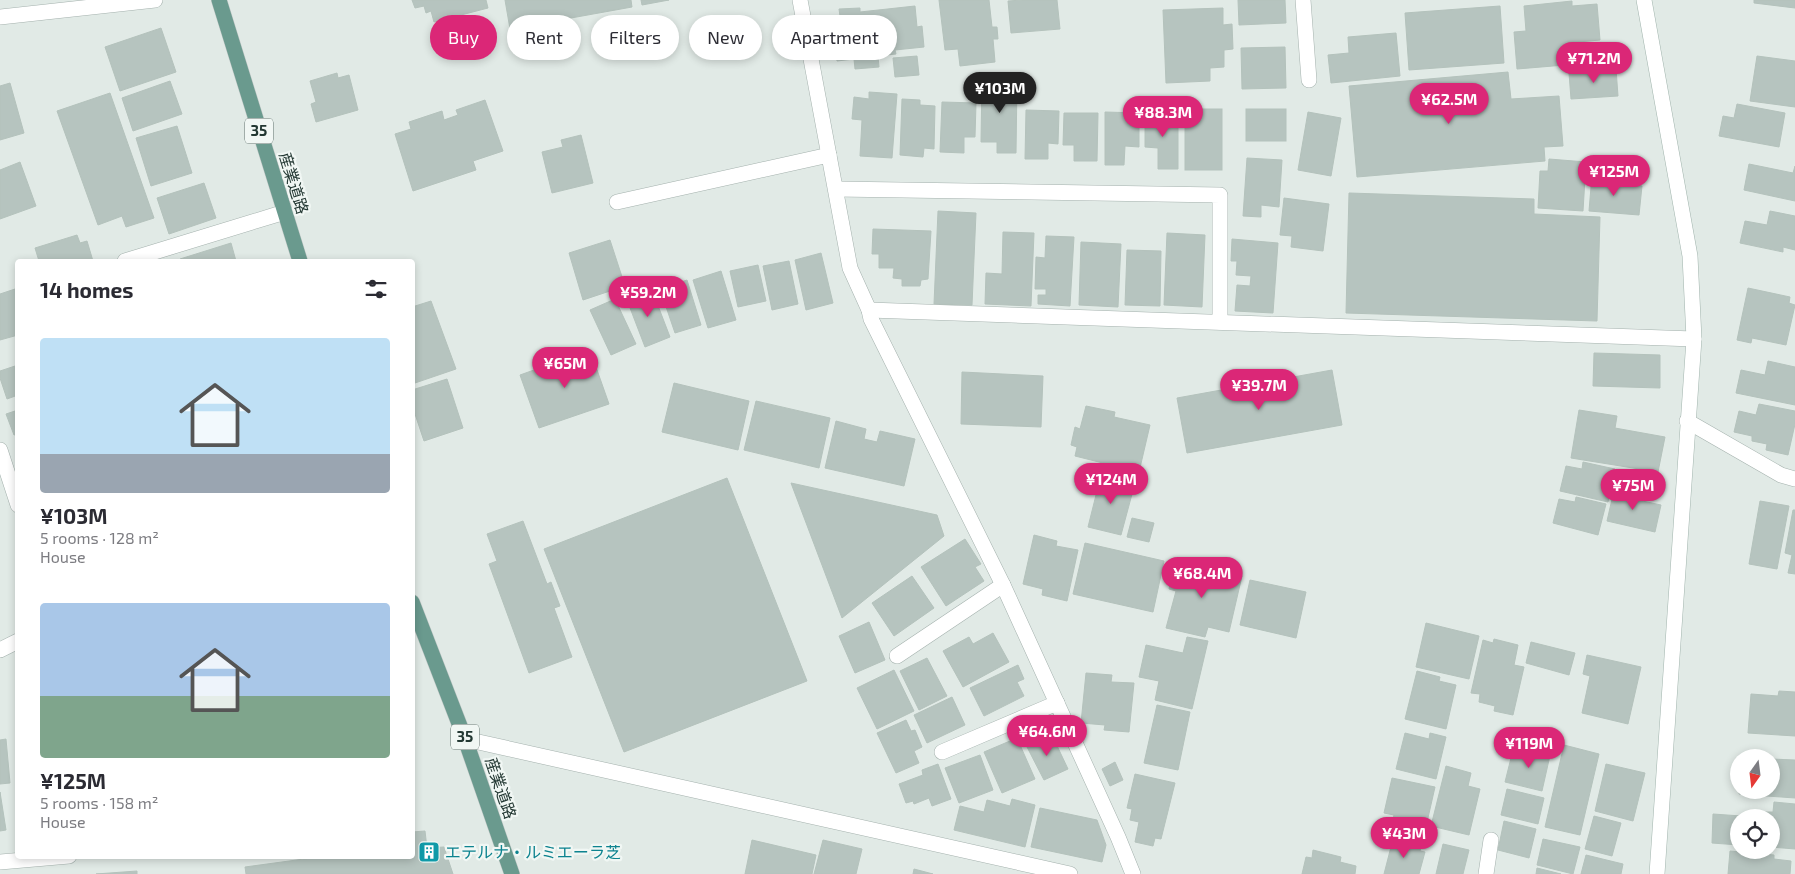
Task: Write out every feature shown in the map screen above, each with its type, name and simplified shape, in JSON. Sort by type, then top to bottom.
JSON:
[{"type":"main road","name":"産業道路","points":[[219,0],[299,259]]},
{"type":"main road","name":"産業道路","points":[[415,610],[465,738],[512,874]]},
{"type":"street","points":[[0,17],[155,0]]},
{"type":"street","points":[[800,0],[850,268],[869,310],[871,319],[1003,585],[1133,874]]},
{"type":"street","points":[[1303,0],[1309,80]]},
{"type":"street","points":[[1644,0],[1690,256],[1694,339],[1657,874]]},
{"type":"street","points":[[617,202],[829,155]]},
{"type":"street","points":[[836,189],[1220,195],[1220,322]]},
{"type":"street","points":[[132,259],[285,212]]},
{"type":"street","points":[[869,310],[1694,339]]},
{"type":"street","points":[[1687,421],[1781,475],[1795,479]]},
{"type":"street","points":[[0,450],[15,496]]},
{"type":"street","points":[[897,656],[1003,585]]},
{"type":"street","points":[[0,650],[15,642]]},
{"type":"street","points":[[942,752],[1057,703]]},
{"type":"street","points":[[465,738],[1070,874]]},
{"type":"street","points":[[1486,874],[1491,840]]},
{"type":"street","points":[[0,862],[34,859]]},
{"type":"building","points":[[412,0],[486,0],[488,8],[461,15],[432,15],[431,11],[426,13],[424,6],[415,8]]},
{"type":"building","points":[[505,0],[631,0],[632,7],[581,16],[508,15]]},
{"type":"building","points":[[641,0],[669,0],[642,5]]},
{"type":"building","points":[[939,0],[989,0],[992,27],[997,27],[998,39],[993,39],[995,62],[960,66],[958,49],[945,50]]},
{"type":"building","points":[[1057,0],[1060,29],[1011,33],[1008,1]]},
{"type":"building","points":[[1238,0],[1285,0],[1286,23],[1239,25]]},
{"type":"building","points":[[1754,0],[1795,0],[1795,8],[1754,3]]},
{"type":"building","points":[[1572,1],[1572,6],[1597,4],[1600,40],[1578,42],[1579,48],[1600,47],[1601,62],[1517,69],[1514,32],[1526,31],[1524,6]]},
{"type":"building","points":[[915,6],[917,27],[922,26],[924,47],[897,50],[897,15],[840,15],[839,9],[860,8],[860,12]]},
{"type":"building","points":[[1500,6],[1504,63],[1409,70],[1405,13]]},
{"type":"building","points":[[1223,8],[1223,25],[1232,24],[1233,49],[1224,50],[1224,67],[1210,68],[1210,81],[1166,83],[1163,10]]},
{"type":"building","points":[[161,28],[176,72],[120,91],[105,47]]},
{"type":"building","points":[[1396,33],[1400,76],[1331,83],[1328,55],[1349,53],[1348,37]]},
{"type":"building","points":[[1285,47],[1286,88],[1242,89],[1241,48]]},
{"type":"building","points":[[917,56],[919,75],[895,77],[893,60],[897,60],[897,58]]},
{"type":"building","points":[[1757,56],[1795,61],[1795,107],[1750,101]]},
{"type":"building","points":[[854,60],[878,60],[879,67],[855,69]]},
{"type":"building","points":[[1616,69],[1618,96],[1571,99],[1569,73]]},
{"type":"building","points":[[1508,72],[1511,99],[1559,96],[1563,146],[1544,147],[1545,161],[1357,177],[1349,86]]},
{"type":"building","points":[[337,73],[338,78],[349,75],[358,110],[316,122],[311,104],[316,102],[310,81]]},
{"type":"building","points":[[982,80],[1017,81],[1016,153],[997,153],[997,142],[981,142]]},
{"type":"building","points":[[170,81],[182,114],[133,131],[122,98]]},
{"type":"building","points":[[10,83],[24,133],[0,140],[0,86]]},
{"type":"building","points":[[869,92],[897,94],[892,158],[860,156],[862,120],[852,119],[854,97],[869,99]]},
{"type":"building","points":[[110,93],[154,218],[126,227],[122,216],[98,225],[57,111]]},
{"type":"building","points":[[902,99],[920,100],[920,105],[935,106],[934,149],[924,148],[923,157],[900,155]]},
{"type":"building","points":[[485,100],[503,151],[473,161],[476,170],[413,191],[395,134],[411,129],[409,122],[442,111],[444,120],[458,115],[456,110]]},
{"type":"building","points":[[942,102],[976,103],[975,137],[964,137],[964,153],[940,152]]},
{"type":"building","points":[[1737,104],[1785,113],[1779,147],[1719,136],[1723,116],[1734,118]]},
{"type":"building","points":[[1185,109],[1222,109],[1222,170],[1185,170]]},
{"type":"building","points":[[1246,109],[1286,109],[1286,141],[1246,141]]},
{"type":"building","points":[[1026,110],[1059,111],[1058,144],[1048,143],[1048,159],[1025,159]]},
{"type":"building","points":[[1105,112],[1139,113],[1139,147],[1125,146],[1124,165],[1105,165]]},
{"type":"building","points":[[1308,112],[1341,118],[1331,176],[1298,170]]},
{"type":"building","points":[[1064,113],[1098,113],[1097,161],[1074,161],[1074,145],[1063,145]]},
{"type":"building","points":[[1145,114],[1178,114],[1178,169],[1158,169],[1158,148],[1145,147]]},
{"type":"building","points":[[177,126],[192,173],[151,186],[136,138]]},
{"type":"building","points":[[581,135],[593,183],[552,193],[542,152],[563,147],[561,140]]},
{"type":"building","points":[[1247,158],[1282,160],[1279,207],[1261,205],[1261,217],[1243,216]]},
{"type":"building","points":[[1549,159],[1586,162],[1583,211],[1538,208],[1540,171],[1548,171]]},
{"type":"building","points":[[20,162],[36,206],[0,219],[0,170]]},
{"type":"building","points":[[1749,164],[1793,173],[1795,166],[1795,201],[1744,190]]},
{"type":"building","points":[[1592,175],[1615,177],[1614,184],[1642,186],[1639,215],[1589,211]]},
{"type":"building","points":[[204,183],[216,218],[169,234],[157,198]]},
{"type":"building","points":[[1349,193],[1534,199],[1534,214],[1600,217],[1597,321],[1346,313]]},
{"type":"building","points":[[1284,198],[1329,204],[1323,251],[1291,247],[1292,236],[1280,235]]},
{"type":"building","points":[[938,211],[976,213],[972,305],[934,304]]},
{"type":"building","points":[[1770,211],[1795,216],[1795,250],[1783,247],[1783,252],[1740,243],[1745,221],[1767,225]]},
{"type":"building","points":[[873,229],[931,231],[928,279],[921,280],[920,286],[902,286],[902,279],[893,278],[894,268],[879,268],[879,254],[872,254]]},
{"type":"building","points":[[1003,232],[1034,233],[1031,306],[985,304],[986,273],[1002,274]]},
{"type":"building","points":[[1167,233],[1205,235],[1202,307],[1164,305]]},
{"type":"building","points":[[77,235],[80,243],[87,241],[92,259],[38,259],[35,248]]},
{"type":"building","points":[[1046,236],[1074,237],[1070,306],[1038,304],[1038,295],[1046,295],[1046,289],[1035,289],[1036,257],[1045,258]]},
{"type":"building","points":[[1232,239],[1278,243],[1273,313],[1235,311],[1237,285],[1250,286],[1251,276],[1236,275],[1237,261],[1231,261]]},
{"type":"building","points":[[610,240],[625,286],[583,300],[569,253]]},
{"type":"building","points":[[1081,242],[1121,244],[1118,307],[1079,305]]},
{"type":"building","points":[[231,243],[235,259],[180,259]]},
{"type":"building","points":[[1127,250],[1161,251],[1160,306],[1125,305]]},
{"type":"building","points":[[821,253],[833,303],[806,310],[795,260]]},
{"type":"building","points":[[789,261],[798,304],[772,310],[763,266]]},
{"type":"building","points":[[758,265],[766,301],[738,307],[730,271]]},
{"type":"building","points":[[721,271],[736,320],[708,328],[693,280]]},
{"type":"building","points":[[687,280],[701,325],[675,333],[660,289]]},
{"type":"building","points":[[1748,288],[1790,297],[1789,303],[1795,305],[1786,345],[1752,338],[1751,343],[1737,340]]},
{"type":"building","points":[[15,289],[15,336],[0,340],[0,294]]},
{"type":"building","points":[[652,290],[670,337],[645,347],[627,300]]},
{"type":"building","points":[[615,299],[636,344],[611,355],[590,310]]},
{"type":"building","points":[[431,301],[456,369],[415,383],[415,306]]},
{"type":"building","points":[[590,350],[609,404],[539,428],[520,375]]},
{"type":"building","points":[[1594,353],[1660,355],[1660,388],[1593,386]]},
{"type":"building","points":[[1768,361],[1795,367],[1795,405],[1736,393],[1741,370],[1765,375]]},
{"type":"building","points":[[15,366],[15,396],[7,399],[0,378],[0,371]]},
{"type":"building","points":[[1332,370],[1342,425],[1187,453],[1177,398]]},
{"type":"building","points":[[962,372],[1043,376],[1041,427],[961,424]]},
{"type":"building","points":[[447,379],[463,428],[424,441],[415,414],[415,389]]},
{"type":"building","points":[[674,383],[749,401],[738,450],[662,432]]},
{"type":"building","points":[[756,401],[830,418],[819,468],[744,450]]},
{"type":"building","points":[[1759,404],[1795,411],[1795,424],[1788,455],[1766,450],[1767,444],[1752,441],[1752,436],[1734,432],[1739,411],[1756,415]]},
{"type":"building","points":[[1086,406],[1115,412],[1114,417],[1150,425],[1139,472],[1075,456],[1077,447],[1071,445],[1075,427],[1080,429]]},
{"type":"building","points":[[1579,410],[1617,416],[1615,428],[1665,437],[1658,472],[1571,458]]},
{"type":"building","points":[[15,411],[15,435],[14,435],[6,414]]},
{"type":"building","points":[[836,421],[866,429],[864,439],[877,442],[880,431],[915,439],[904,486],[825,468]]},
{"type":"building","points":[[1583,462],[1615,469],[1608,502],[1560,491],[1566,466],[1582,469]]},
{"type":"building","points":[[1101,475],[1135,483],[1121,535],[1088,527]]},
{"type":"building","points":[[727,478],[807,681],[624,752],[544,549]]},
{"type":"building","points":[[791,483],[937,515],[944,536],[842,618]]},
{"type":"building","points":[[1615,486],[1636,491],[1633,499],[1661,505],[1655,532],[1607,521]]},
{"type":"building","points":[[1576,497],[1606,504],[1598,535],[1553,523],[1559,499],[1575,502]]},
{"type":"building","points":[[1760,501],[1789,506],[1777,569],[1749,564]]},
{"type":"building","points":[[1793,510],[1795,510],[1795,574],[1788,573],[1792,555],[1785,553]]},
{"type":"building","points":[[1132,518],[1154,523],[1149,542],[1127,537]]},
{"type":"building","points":[[523,521],[547,584],[551,582],[560,606],[554,608],[572,657],[529,673],[489,564],[497,561],[487,534]]},
{"type":"building","points":[[1034,535],[1057,541],[1056,546],[1078,550],[1067,601],[1042,595],[1043,589],[1023,584]]},
{"type":"building","points":[[965,539],[981,564],[975,567],[984,581],[946,606],[921,567]]},
{"type":"building","points":[[1085,543],[1164,561],[1153,612],[1073,594]]},
{"type":"building","points":[[1175,560],[1242,576],[1229,632],[1208,627],[1205,637],[1166,628],[1176,591],[1169,589]]},
{"type":"building","points":[[912,576],[934,608],[894,636],[872,603]]},
{"type":"building","points":[[1250,580],[1306,592],[1296,638],[1240,625]]},
{"type":"building","points":[[869,622],[885,660],[855,673],[839,636]]},
{"type":"building","points":[[1426,623],[1479,636],[1469,679],[1416,667]]},
{"type":"building","points":[[993,633],[1009,662],[963,687],[943,651],[969,637],[973,644]]},
{"type":"building","points":[[1187,637],[1208,641],[1192,709],[1155,700],[1159,681],[1139,677],[1146,645],[1183,653]]},
{"type":"building","points":[[1494,639],[1518,645],[1514,665],[1524,667],[1513,715],[1494,711],[1495,706],[1479,702],[1480,694],[1471,693],[1483,640],[1493,643]]},
{"type":"building","points":[[1531,642],[1575,653],[1569,675],[1526,663]]},
{"type":"building","points":[[1587,655],[1641,667],[1628,724],[1582,713],[1590,676],[1583,674]]},
{"type":"building","points":[[927,658],[947,696],[919,710],[900,671]]},
{"type":"building","points":[[1018,665],[1024,679],[1017,682],[1024,696],[984,716],[970,688]]},
{"type":"building","points":[[894,670],[914,711],[877,729],[857,688]]},
{"type":"building","points":[[1417,671],[1440,677],[1439,681],[1456,685],[1446,729],[1405,719]]},
{"type":"building","points":[[1086,673],[1112,675],[1111,682],[1134,683],[1129,732],[1104,730],[1105,725],[1081,723]]},
{"type":"building","points":[[1779,691],[1795,692],[1795,736],[1748,733],[1751,694],[1778,696]]},
{"type":"building","points":[[952,697],[965,725],[927,743],[914,715]]},
{"type":"building","points":[[1157,705],[1190,712],[1178,770],[1144,763]]},
{"type":"building","points":[[906,720],[911,731],[915,730],[922,747],[914,751],[919,763],[896,773],[877,733]]},
{"type":"building","points":[[1051,733],[1068,769],[1044,780],[1026,745]]},
{"type":"building","points":[[1405,733],[1429,739],[1430,733],[1446,737],[1436,779],[1396,769]]},
{"type":"building","points":[[1017,738],[1035,779],[1002,793],[984,752]]},
{"type":"building","points":[[6,739],[10,783],[0,784],[0,740]]},
{"type":"building","points":[[1529,745],[1551,751],[1542,791],[1505,782],[1512,754],[1526,758]]},
{"type":"building","points":[[1564,745],[1599,754],[1580,835],[1545,827]]},
{"type":"building","points":[[980,755],[993,790],[959,803],[945,768]]},
{"type":"building","points":[[1780,759],[1795,760],[1795,798],[1780,797]]},
{"type":"building","points":[[1115,762],[1123,780],[1110,786],[1102,769]]},
{"type":"building","points":[[938,764],[951,799],[932,806],[929,798],[914,804],[913,801],[906,803],[899,784],[923,775],[922,770]]},
{"type":"building","points":[[1606,764],[1645,773],[1633,821],[1595,811]]},
{"type":"building","points":[[1446,766],[1471,773],[1468,786],[1480,789],[1469,835],[1431,826]]},
{"type":"building","points":[[1135,774],[1175,783],[1161,839],[1155,838],[1153,846],[1135,842],[1139,822],[1130,820],[1132,809],[1127,808]]},
{"type":"building","points":[[1392,778],[1435,787],[1425,831],[1392,824],[1394,815],[1384,813]]},
{"type":"building","points":[[1507,789],[1544,798],[1538,824],[1501,815]]},
{"type":"building","points":[[0,792],[6,830],[0,831]]},
{"type":"building","points":[[1012,799],[1035,805],[1025,847],[954,830],[960,806],[984,812],[987,800],[1010,806]]},
{"type":"building","points":[[1774,802],[1795,804],[1795,849],[1780,848],[1780,809],[1773,809]]},
{"type":"building","points":[[1040,808],[1097,820],[1106,845],[1102,862],[1031,847]]},
{"type":"building","points":[[1713,814],[1730,815],[1730,844],[1712,843]]},
{"type":"building","points":[[1594,816],[1621,823],[1612,856],[1585,849]]},
{"type":"building","points":[[1504,821],[1536,829],[1529,858],[1498,850]]},
{"type":"building","name":"エテルナ・ルミエーラ芝","points":[[425,831],[427,848],[444,847],[453,874],[246,874],[245,867],[304,859],[415,859],[415,832]]},
{"type":"building","points":[[1393,839],[1421,846],[1420,851],[1425,852],[1419,874],[1384,874]]},
{"type":"building","points":[[1543,839],[1580,847],[1573,874],[1537,865]]},
{"type":"building","points":[[752,840],[816,855],[812,874],[745,874]]},
{"type":"building","points":[[823,840],[862,849],[856,874],[814,874]]},
{"type":"building","points":[[1443,844],[1469,850],[1463,874],[1436,874]]},
{"type":"building","points":[[1313,850],[1341,857],[1340,862],[1356,866],[1355,874],[1302,874],[1306,857],[1312,858]]},
{"type":"building","points":[[1730,851],[1730,859],[1791,861],[1790,874],[1728,874]]},
{"type":"building","points":[[1586,855],[1623,864],[1621,874],[1581,874]]},
{"type":"building","points":[[1537,868],[1561,874],[1536,874]]},
{"type":"building","points":[[914,869],[933,874],[913,874]]},
{"type":"building","points":[[137,871],[137,874],[96,874]]},
{"type":"place","name":"エテルナ・ルミエーラ芝","points":[[429,852]]}]
